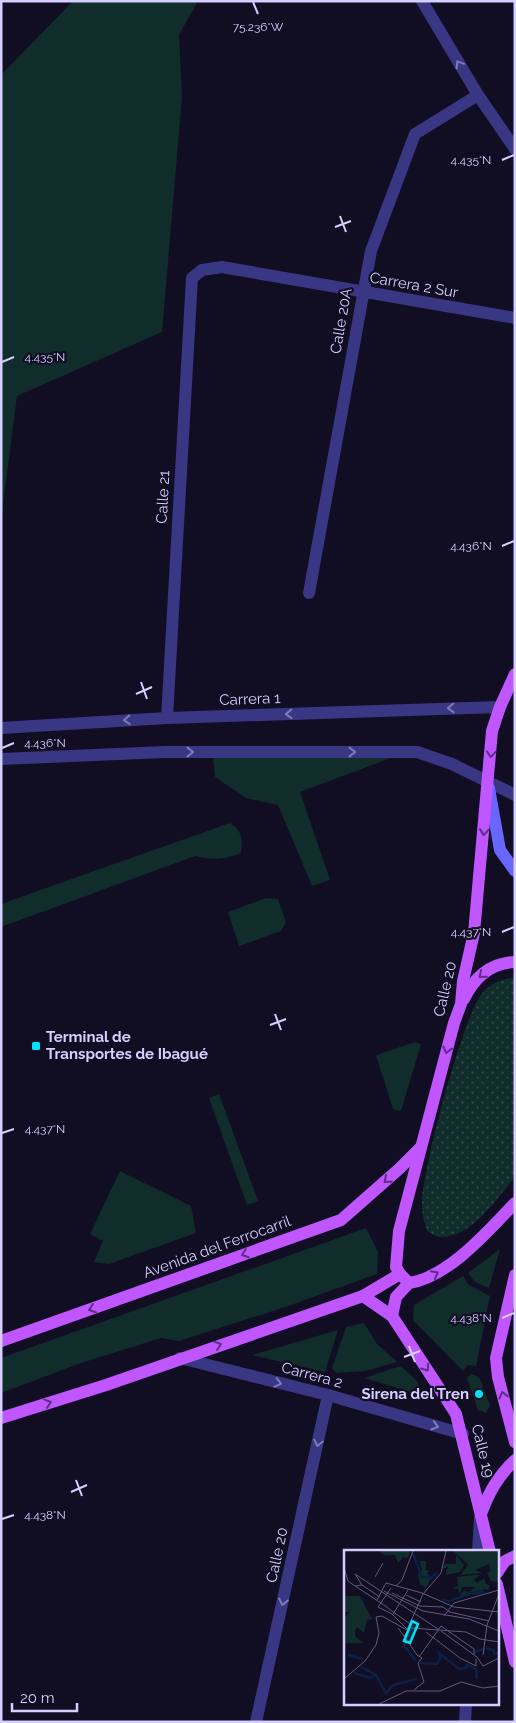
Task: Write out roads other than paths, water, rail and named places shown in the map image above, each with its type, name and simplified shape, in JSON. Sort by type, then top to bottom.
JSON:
[{"type":"main road","name":"Calle 20","points":[[404,1278],[396,1267],[399,1231],[454,1023],[461,1004],[463,981],[474,933],[492,731],[500,707],[515,674]]},
{"type":"main road","points":[[488,784],[500,850],[515,871]]},
{"type":"main road","points":[[461,1004],[471,985],[486,970],[506,962],[515,962]]},
{"type":"main road","name":"Avenida del Ferrocarril","points":[[1,1341],[341,1220],[399,1170],[421,1146]]},
{"type":"main road","points":[[1,1418],[106,1385],[363,1296],[404,1278],[423,1281],[444,1270],[515,1203]]},
{"type":"main road","points":[[515,1275],[496,1358],[498,1377],[515,1442]]},
{"type":"main road","points":[[392,1316],[396,1297],[404,1278]]},
{"type":"main road","name":"Calle 19","points":[[363,1296],[392,1316],[452,1406],[463,1434],[490,1550]]},
{"type":"main road","points":[[481,1514],[489,1492],[502,1473],[515,1460]]},
{"type":"main road","points":[[498,1572],[505,1561],[515,1556]]},
{"type":"main road","points":[[498,1588],[515,1662]]},
{"type":"street","points":[[422,1],[478,95],[515,149]]},
{"type":"street","name":"Calle 20A","points":[[309,593],[371,251],[415,134],[478,95]]},
{"type":"street","name":"Carrera 2 Sur","points":[[192,278],[202,270],[222,267],[362,293],[515,318]]},
{"type":"street","name":"Calle 21","points":[[167,718],[192,278]]},
{"type":"street","name":"Carrera 1","points":[[1,728],[167,718],[500,707]]},
{"type":"street","points":[[1,759],[165,752],[417,752],[452,764],[488,784],[515,795]]},
{"type":"street","name":"Carrera 2","points":[[180,1358],[328,1395],[463,1434]]},
{"type":"street","name":"Calle 20","points":[[256,1722],[328,1395]]},
{"type":"street","points":[[478,1550],[481,1514]]},
{"type":"street","points":[[465,1722],[466,1706]]},
{"type":"place","name":"Terminal de Transportes de Ibagué","points":[[36,1046]]},
{"type":"place","name":"Sirena del Tren","points":[[479,1394]]}]
